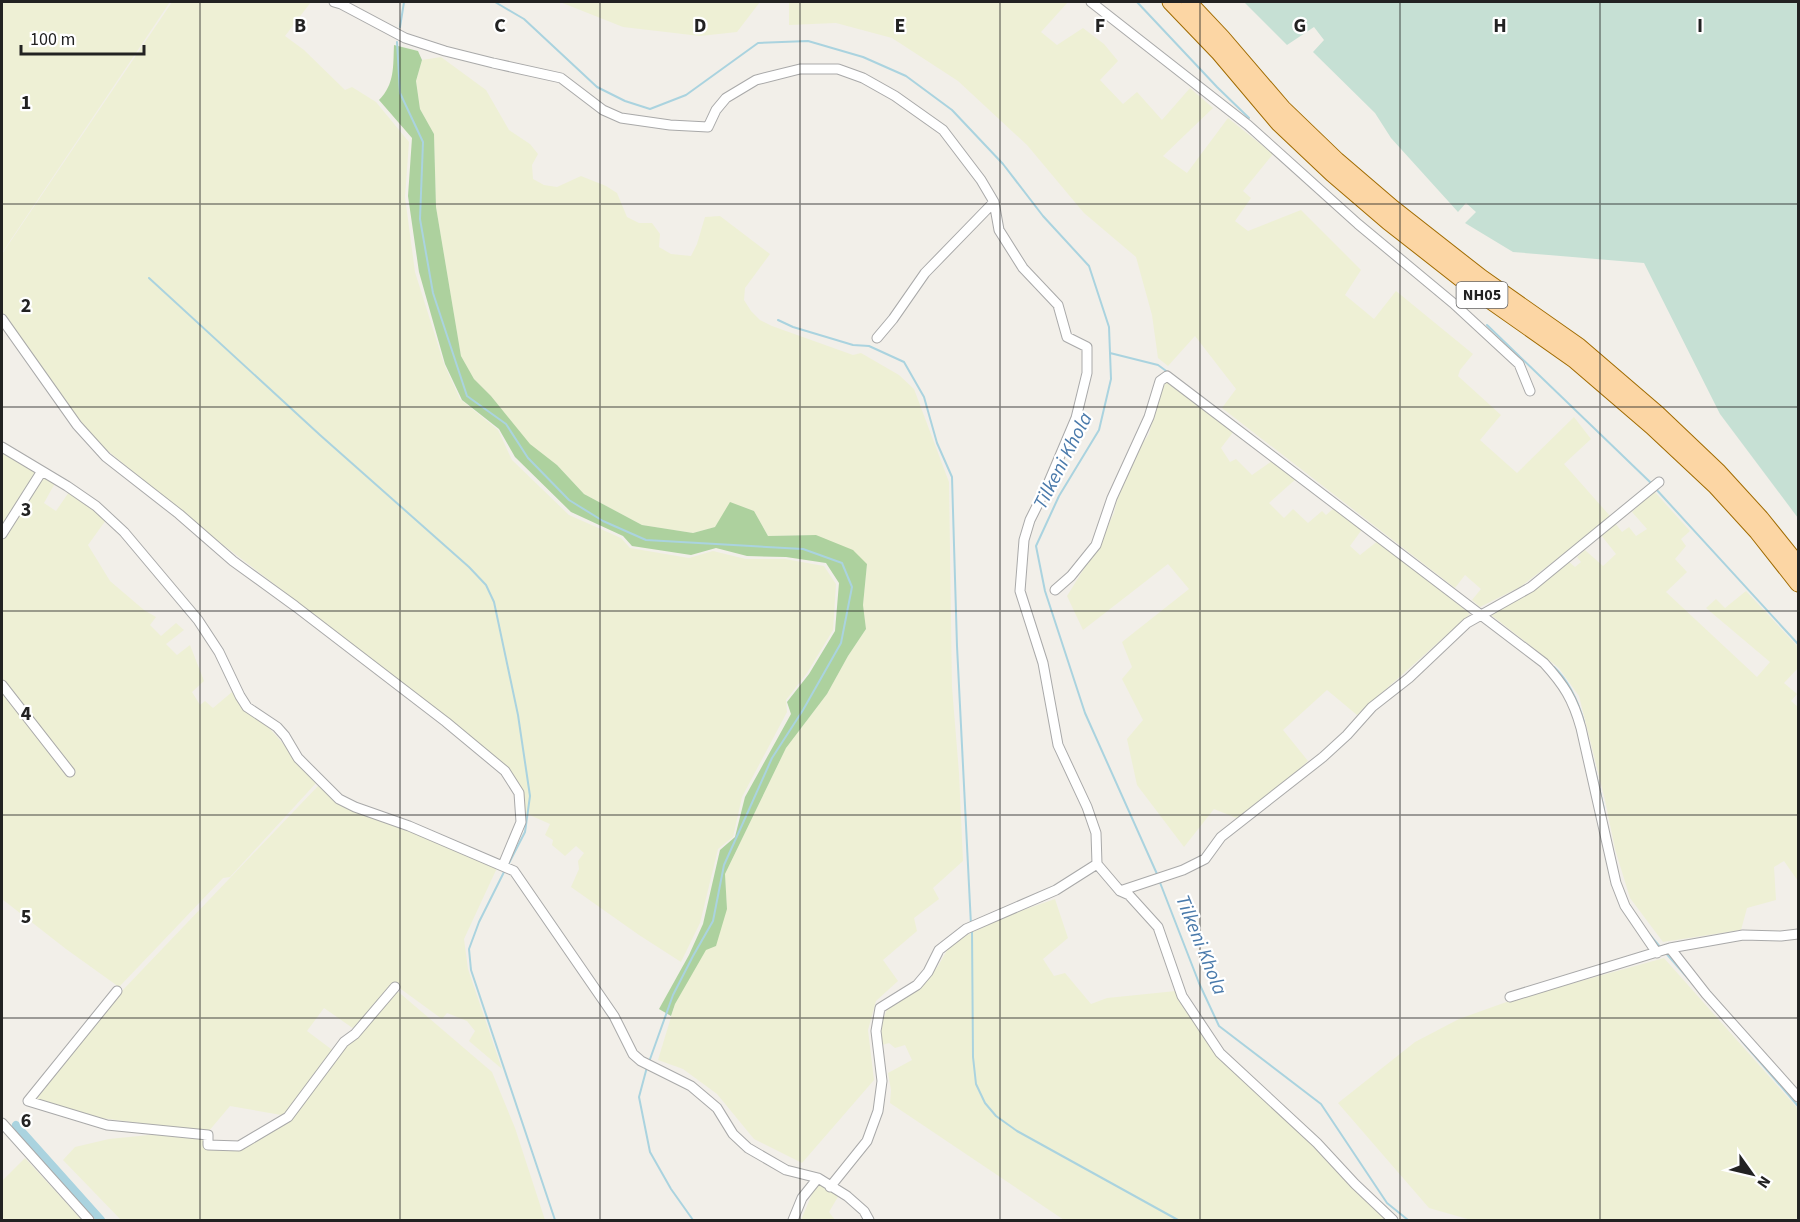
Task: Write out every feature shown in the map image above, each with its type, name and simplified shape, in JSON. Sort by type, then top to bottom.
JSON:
[{"type":"main road","name":"NH05","points":[[1170,2],[1218,52],[1278,123],[1332,174],[1388,222],[1476,291],[1574,360],[1652,427],[1715,486],[1757,532],[1798,584]]},
{"type":"main road","name":"NH05","points":[[1189,2],[1283,108],[1337,160],[1393,208],[1481,277],[1579,346],[1657,413],[1719,472],[1761,518],[1798,564]]},
{"type":"street","points":[[334,2],[342,4],[405,38],[445,51],[561,78],[603,110],[621,117],[670,126],[708,127],[716,110],[726,98],[756,80],[800,69],[838,69],[863,78],[895,96],[943,130],[994,202],[999,230],[1023,268],[1058,305],[1067,337],[1087,347],[1087,373],[1076,418],[1048,484],[1030,519],[1024,540],[1020,591],[1043,663],[1058,745],[1096,832],[1097,864],[1120,891],[1129,895],[1158,927],[1182,996],[1220,1053],[1317,1143],[1393,1221]]},
{"type":"street","points":[[1091,2],[1248,125],[1358,225],[1453,303],[1519,364],[1530,391]]},
{"type":"street","points":[[877,338],[925,273],[994,202]]},
{"type":"street","points":[[2,319],[77,425],[106,457],[179,514],[233,561],[296,606],[446,722],[505,771],[519,793],[521,822],[503,865]]},
{"type":"street","points":[[1055,590],[1071,576],[1096,545],[1112,498],[1149,417],[1160,381],[1167,376],[1544,663],[1563,683],[1575,705],[1616,883],[1625,906],[1798,1097]]},
{"type":"street","points":[[2,447],[96,506],[124,532],[198,620],[219,651],[247,707],[277,727],[298,758],[339,799],[514,871],[614,1016],[633,1054],[641,1061],[691,1086],[717,1108],[733,1134],[748,1148],[786,1170],[818,1178],[864,1211],[869,1221]]},
{"type":"street","points":[[2,534],[42,471]]},
{"type":"street","points":[[1120,891],[1183,870],[1205,859],[1221,837],[1323,757],[1372,707],[1409,678],[1467,623],[1531,587],[1655,484]]},
{"type":"street","points":[[2,685],[70,772]]},
{"type":"street","points":[[830,1187],[867,1141],[878,1111],[882,1081],[876,1031],[880,1008],[917,985],[928,972],[939,950],[966,929],[1056,890],[1097,864]]},
{"type":"street","points":[[1510,997],[1663,950],[1743,935],[1798,934]]},
{"type":"street","points":[[117,991],[28,1101],[107,1125],[208,1135],[208,1144],[239,1146],[288,1117],[344,1042],[355,1034],[395,987]]},
{"type":"street","points":[[2,1123],[89,1221]]},
{"type":"street","points":[[793,1221],[802,1198],[818,1178]]},
{"type":"green space","points":[[2,2],[170,2],[2,253]]},
{"type":"green space","points":[[172,2],[311,2],[285,36],[304,50],[345,90],[352,87],[376,102],[409,142],[405,197],[415,272],[444,364],[460,399],[498,430],[512,460],[569,515],[621,538],[630,548],[689,558],[713,551],[746,559],[785,559],[824,566],[836,584],[833,630],[807,673],[786,700],[787,712],[742,797],[733,837],[718,849],[700,923],[681,962],[571,887],[579,869],[578,861],[584,853],[576,846],[565,856],[552,845],[553,840],[545,835],[550,824],[523,812],[522,791],[399,680],[209,534],[85,432],[2,317],[2,254]]},
{"type":"green space","points":[[560,2],[760,2],[737,32],[700,36],[623,27]]},
{"type":"green space","points":[[789,2],[1068,2],[1041,32],[1057,45],[1083,28],[1104,44],[1118,61],[1100,80],[1123,104],[1137,92],[1162,120],[1190,88],[1213,108],[1163,156],[1187,173],[1228,118],[1273,154],[1243,191],[1251,198],[1235,221],[1248,231],[1301,210],[1361,270],[1345,295],[1374,319],[1396,291],[1473,354],[1458,376],[1501,415],[1480,440],[1517,473],[1574,417],[1591,439],[1564,464],[1610,516],[1520,587],[1480,607],[1472,600],[1481,589],[1465,575],[1455,588],[1222,408],[1236,389],[1195,336],[1168,366],[1158,358],[1152,315],[1136,257],[1084,213],[1027,145],[958,81],[892,38],[836,23],[789,25]]},
{"type":"green space","points":[[1244,2],[1798,2],[1798,518],[1720,414],[1644,263],[1513,252],[1465,223],[1476,212],[1466,203],[1458,212],[1391,138],[1375,113],[1313,52],[1324,40],[1314,27],[1287,45]]},
{"type":"green space","points":[[394,45],[418,51],[422,60],[416,81],[420,109],[434,134],[436,207],[461,356],[474,379],[530,444],[557,465],[584,494],[642,525],[693,533],[715,527],[730,502],[754,511],[768,536],[816,535],[853,550],[867,564],[863,605],[866,629],[827,694],[786,748],[725,874],[727,909],[716,946],[706,950],[675,1004],[671,1016],[659,1009],[689,955],[703,924],[720,850],[735,837],[745,797],[791,714],[787,702],[809,674],[835,631],[839,583],[826,563],[786,557],[747,556],[716,548],[691,555],[632,546],[623,536],[571,512],[515,457],[499,429],[462,400],[445,364],[419,272],[408,196],[412,138],[379,100],[391,81]]},
{"type":"green space","points":[[441,57],[486,90],[509,130],[530,144],[538,154],[532,165],[533,179],[544,185],[557,187],[581,176],[606,186],[617,193],[627,217],[639,223],[652,223],[660,234],[659,247],[671,254],[691,256],[705,217],[720,216],[770,254],[745,288],[744,300],[751,311],[760,320],[772,326],[853,355],[861,353],[899,375],[914,389],[949,482],[952,687],[963,861],[933,888],[939,899],[914,918],[917,931],[883,960],[898,981],[876,1001],[868,1030],[874,1080],[802,1163],[754,1139],[717,1094],[683,1069],[658,1060],[675,1004],[727,909],[725,874],[786,748],[827,694],[866,629],[863,605],[867,564],[816,535],[768,536],[754,511],[731,503],[715,527],[693,533],[642,525],[584,494],[557,465],[530,445],[491,396],[474,379],[461,356],[436,207],[434,134],[420,109],[416,81],[422,60]]},
{"type":"green space","points":[[1169,382],[1234,431],[1221,448],[1230,462],[1236,459],[1252,475],[1272,461],[1297,478],[1269,503],[1284,518],[1293,509],[1308,523],[1322,511],[1326,515],[1334,508],[1363,528],[1350,546],[1360,555],[1379,540],[1470,614],[1357,715],[1327,690],[1283,730],[1308,761],[1279,789],[1239,819],[1214,809],[1184,847],[1137,785],[1127,739],[1143,720],[1122,679],[1132,667],[1122,642],[1189,589],[1168,564],[1083,630],[1067,596],[1098,546],[1114,513],[1120,485],[1132,459],[1149,434],[1162,383]]},
{"type":"green space","points":[[2,451],[55,483],[44,503],[56,511],[69,492],[106,520],[88,545],[110,581],[144,610],[156,617],[150,625],[161,636],[176,623],[184,630],[166,644],[177,655],[190,645],[204,681],[192,692],[200,705],[205,701],[213,708],[232,692],[248,711],[263,721],[317,782],[230,877],[223,878],[119,987],[2,899]]},
{"type":"green space","points":[[1654,491],[1690,531],[1681,539],[1686,546],[1675,559],[1687,572],[1666,592],[1757,677],[1770,662],[1706,608],[1716,599],[1725,608],[1746,591],[1798,647],[1798,668],[1784,683],[1797,694],[1791,701],[1798,707],[1798,881],[1784,861],[1774,867],[1776,900],[1747,908],[1741,930],[1663,942],[1630,898],[1615,849],[1579,696],[1559,668],[1490,614],[1568,561],[1575,567],[1581,562],[1577,557],[1585,550],[1603,566],[1616,554],[1601,535],[1615,523],[1622,532],[1629,527],[1636,536],[1647,529],[1632,512]]},
{"type":"green space","points":[[318,786],[339,802],[426,836],[497,868],[464,939],[468,969],[502,1069],[469,1041],[475,1031],[467,1021],[447,1013],[442,1019],[394,984],[354,1029],[324,1008],[307,1031],[335,1052],[287,1116],[230,1106],[208,1132],[101,1118],[35,1101],[121,992]]},
{"type":"green space","points":[[1055,899],[1068,938],[1043,959],[1054,976],[1065,973],[1091,1004],[1107,998],[1176,991],[1215,1052],[1312,1140],[1390,1220],[1064,1220],[890,1103],[891,1090],[888,1073],[912,1060],[905,1045],[895,1048],[889,1043],[882,1045],[881,1024],[888,1007],[922,985],[938,966],[949,947],[965,936],[1009,915]]},
{"type":"green space","points":[[1664,958],[1798,1109],[1798,1220],[1471,1220],[1429,1208],[1338,1103],[1415,1042],[1459,1019],[1512,1000]]},
{"type":"green space","points":[[395,989],[492,1072],[515,1128],[545,1220],[121,1220],[63,1160],[75,1147],[109,1139],[159,1134],[205,1138],[207,1147],[240,1148],[289,1117]]},
{"type":"green space","points":[[25,1158],[82,1220],[2,1220],[2,1179]]},
{"type":"green space","points":[[821,1185],[839,1195],[829,1212],[835,1220],[801,1220],[815,1187]]},
{"type":"waterway","points":[[400,27],[404,2]]},
{"type":"waterway","name":"Tilkeni Khola","points":[[495,2],[524,19],[597,87],[625,101],[650,109],[686,95],[758,43],[808,41],[863,57],[906,76],[952,110],[1003,164],[1043,216],[1089,266],[1109,327],[1111,379],[1099,430],[1059,496],[1036,546],[1045,591],[1085,713],[1157,874]]},
{"type":"waterway","points":[[1137,2],[1249,118]]},
{"type":"waterway","points":[[397,42],[400,93],[423,142],[420,219],[433,293],[467,396],[506,424],[528,458],[569,500],[603,521],[646,540],[803,549],[842,563],[852,587],[841,643],[803,710],[772,758],[724,865],[713,921],[673,995],[649,1062]]},
{"type":"waterway","points":[[149,278],[320,435],[469,567],[486,585],[494,602],[518,715],[530,796],[525,832],[508,865]]},
{"type":"waterway","points":[[778,320],[793,327],[853,345],[869,346],[904,362],[924,397],[937,443],[952,477],[957,646],[971,925]]},
{"type":"waterway","points":[[1487,325],[1651,483]]},
{"type":"waterway","points":[[1110,353],[1158,365],[1169,373]]},
{"type":"waterway","points":[[1655,488],[1798,644]]},
{"type":"waterway","points":[[1554,667],[1573,692],[1584,722]]},
{"type":"waterway","points":[[1589,745],[1604,809]]},
{"type":"waterway","points":[[505,870],[479,922],[469,949],[471,970],[555,1220]]},
{"type":"waterway","name":"Tilkeni Khola","points":[[1159,880],[1199,983],[1219,1026],[1321,1104],[1387,1203],[1408,1220]]},
{"type":"waterway","points":[[972,931],[973,1057],[976,1084],[985,1103],[996,1116],[1017,1131],[1178,1220]]},
{"type":"waterway","points":[[1649,934],[1661,948]]},
{"type":"waterway","points":[[1665,952],[1693,984]]},
{"type":"waterway","points":[[1741,1040],[1798,1106]]},
{"type":"waterway","points":[[647,1067],[639,1097],[650,1152],[671,1189],[693,1220]]},
{"type":"waterway","points":[[16,1125],[101,1220]]}]
